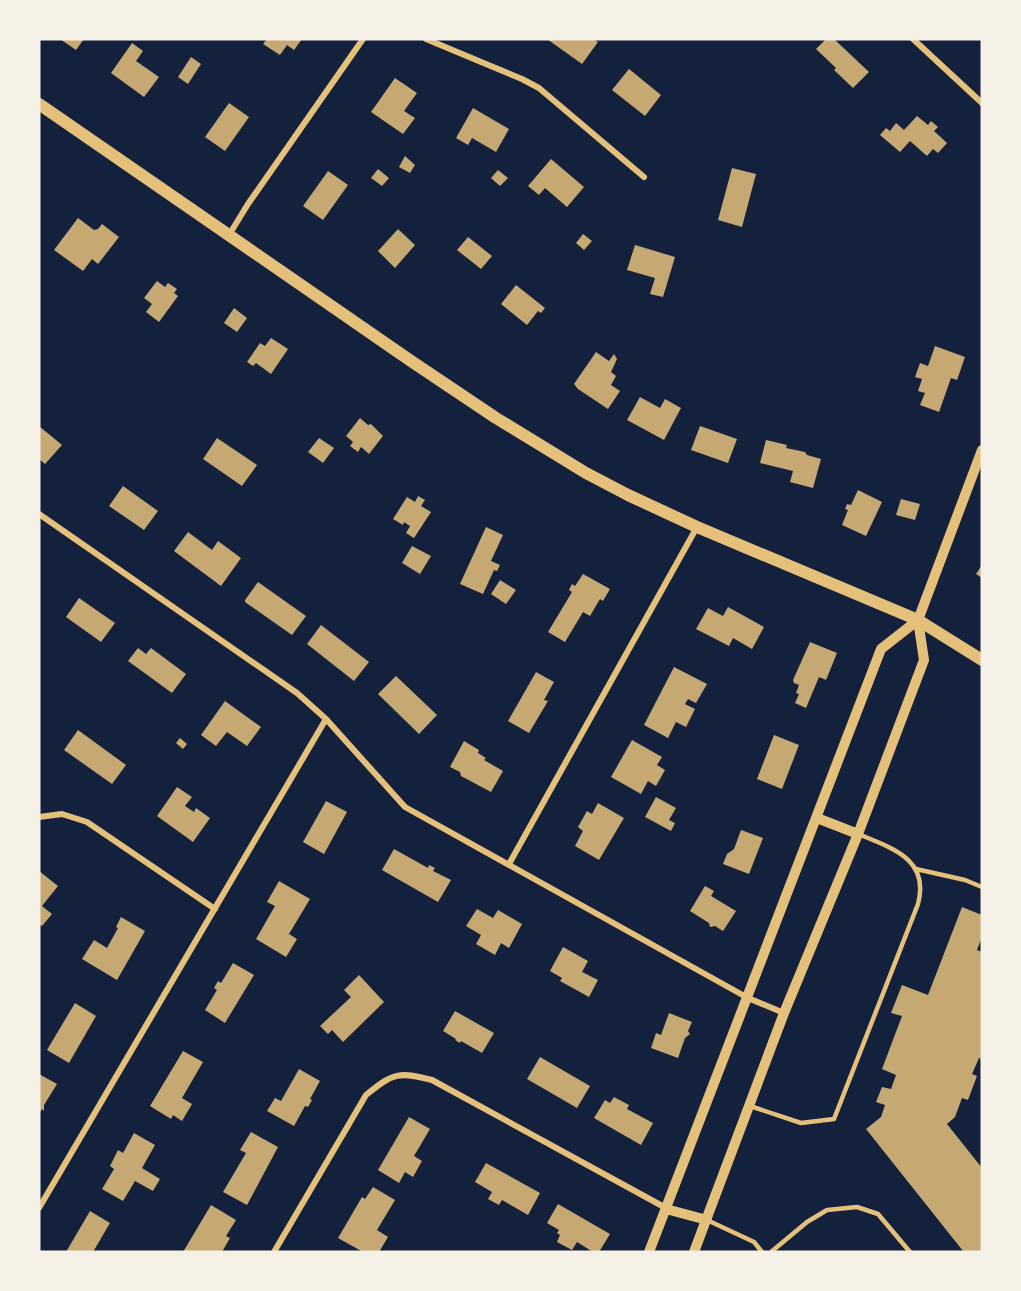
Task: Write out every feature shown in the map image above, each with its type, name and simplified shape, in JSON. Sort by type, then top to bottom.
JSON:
[{"type":"main road","points":[[39,104],[496,418],[620,491],[697,527],[918,620],[982,660]]},
{"type":"street","points":[[229,236],[248,204],[363,39]]},
{"type":"street","points":[[426,39],[539,88],[644,177]]},
{"type":"street","points":[[913,39],[982,103]]},
{"type":"street","points":[[694,1252],[784,1013],[858,834],[924,660],[918,620],[982,450]]},
{"type":"street","points":[[39,514],[297,693],[326,719],[405,807],[748,998],[784,1013]]},
{"type":"street","points":[[509,864],[697,527]]},
{"type":"street","points":[[650,1252],[881,649],[918,620]]},
{"type":"street","points":[[39,1208],[326,719]]},
{"type":"street","points":[[39,817],[62,814],[79,818],[215,909]]},
{"type":"street","points":[[817,818],[858,834]]},
{"type":"street","points":[[274,1252],[366,1095],[385,1080],[406,1073],[432,1080],[666,1209],[707,1220]]},
{"type":"lane","points":[[750,1106],[801,1124],[834,1119],[918,904],[921,888],[916,869],[900,852],[858,834]]},
{"type":"lane","points":[[916,869],[982,886]]},
{"type":"lane","points":[[771,1252],[807,1222],[827,1210],[857,1207],[878,1214],[910,1252]]},
{"type":"lane","points":[[707,1220],[754,1242],[762,1252]]},
{"type":"building","points":[[60,39],[84,39],[76,50]]},
{"type":"building","points":[[267,39],[302,39],[294,50],[287,45],[280,55],[263,44]]},
{"type":"building","points":[[547,39],[593,39],[598,42],[582,64]]},
{"type":"building","points":[[826,39],[834,39],[869,72],[853,88],[816,49]]},
{"type":"building","points":[[132,43],[143,51],[136,61],[159,77],[144,97],[111,73]]},
{"type":"building","points":[[191,57],[201,64],[188,84],[178,77]]},
{"type":"building","points":[[629,69],[661,95],[645,116],[612,90]]},
{"type":"building","points":[[395,78],[417,93],[404,111],[415,118],[403,134],[371,112]]},
{"type":"building","points":[[229,103],[249,117],[225,151],[205,137]]},
{"type":"building","points":[[473,108],[509,129],[496,152],[472,138],[468,145],[456,138]]},
{"type":"building","points":[[917,116],[928,125],[931,121],[938,127],[934,131],[947,143],[938,153],[933,149],[927,156],[910,141],[900,152],[880,135],[886,128],[890,131],[896,123],[904,130]]},
{"type":"building","points":[[405,156],[415,165],[410,173],[399,167]]},
{"type":"building","points":[[551,159],[584,187],[567,207],[545,188],[539,195],[528,186]]},
{"type":"building","points":[[732,168],[756,174],[742,227],[718,220]]},
{"type":"building","points":[[378,169],[389,178],[382,186],[371,178]]},
{"type":"building","points":[[498,170],[508,178],[500,186],[491,178]]},
{"type":"building","points":[[328,171],[348,185],[323,220],[303,206]]},
{"type":"building","points":[[78,218],[94,230],[102,224],[119,237],[98,264],[92,259],[83,271],[54,250]]},
{"type":"building","points":[[398,229],[415,245],[395,268],[378,251]]},
{"type":"building","points":[[583,234],[592,241],[584,250],[576,243]]},
{"type":"building","points":[[468,237],[492,256],[481,269],[457,250]]},
{"type":"building","points":[[635,245],[675,257],[663,297],[650,294],[655,278],[627,270]]},
{"type":"building","points":[[157,281],[165,287],[168,283],[177,289],[174,293],[178,296],[159,322],[146,312],[152,304],[144,298]]},
{"type":"building","points":[[516,285],[545,308],[541,313],[538,311],[527,325],[501,304]]},
{"type":"building","points":[[234,308],[247,318],[237,332],[224,323]]},
{"type":"building","points":[[271,338],[288,349],[271,374],[256,363],[253,366],[247,362],[260,343],[265,346]]},
{"type":"building","points":[[935,346],[965,357],[957,380],[951,378],[939,412],[920,405],[925,393],[918,391],[922,379],[915,377],[920,363],[928,366]]},
{"type":"building","points":[[596,352],[609,361],[614,354],[617,359],[611,372],[616,376],[611,385],[620,391],[608,409],[574,384]]},
{"type":"building","points":[[640,397],[660,408],[665,399],[681,408],[664,440],[627,420]]},
{"type":"building","points":[[360,418],[368,425],[371,424],[383,436],[369,454],[361,447],[358,452],[350,446],[353,442],[346,436]]},
{"type":"building","points":[[39,426],[62,445],[45,464],[39,459]]},
{"type":"building","points":[[700,426],[737,439],[728,463],[691,450]]},
{"type":"building","points":[[217,438],[257,465],[242,486],[203,459]]},
{"type":"building","points":[[319,438],[334,448],[323,463],[308,452]]},
{"type":"building","points":[[766,440],[787,445],[786,448],[805,452],[807,455],[821,459],[813,488],[790,482],[793,471],[760,463]]},
{"type":"building","points":[[123,486],[158,511],[144,530],[109,506]]},
{"type":"building","points":[[858,490],[882,502],[866,536],[842,525],[848,510],[845,509],[847,504],[851,505]]},
{"type":"building","points":[[418,496],[425,500],[421,506],[431,512],[414,538],[406,533],[410,526],[393,519],[407,497],[415,502]]},
{"type":"building","points":[[901,499],[920,504],[915,520],[896,515]]},
{"type":"building","points":[[486,527],[503,535],[491,561],[500,565],[497,571],[494,570],[483,594],[460,584]]},
{"type":"building","points":[[188,532],[212,550],[218,541],[241,558],[221,586],[174,551]]},
{"type":"building","points":[[412,546],[431,556],[420,574],[402,563]]},
{"type":"building","points":[[982,565],[982,578],[976,574]]},
{"type":"building","points":[[583,574],[610,589],[603,601],[600,599],[590,616],[583,612],[565,642],[548,632],[572,592],[569,590],[572,584],[575,586]]},
{"type":"building","points":[[500,580],[516,590],[506,604],[491,594]]},
{"type":"building","points":[[258,582],[306,616],[292,635],[245,602]]},
{"type":"building","points":[[79,598],[115,623],[101,642],[66,617]]},
{"type":"building","points":[[728,607],[764,627],[752,649],[733,638],[729,646],[696,629],[708,608],[723,616]]},
{"type":"building","points":[[321,625],[369,662],[354,681],[307,644]]},
{"type":"building","points":[[810,642],[837,653],[826,680],[819,677],[806,708],[795,703],[799,694],[796,693],[799,685],[793,680]]},
{"type":"building","points":[[138,648],[146,654],[151,648],[186,674],[172,693],[128,661]]},
{"type":"building","points":[[674,667],[707,684],[696,703],[688,699],[685,704],[695,709],[686,727],[676,722],[668,738],[644,725]]},
{"type":"building","points":[[536,672],[554,682],[544,700],[548,701],[529,733],[508,721]]},
{"type":"building","points":[[396,676],[437,715],[419,734],[378,694]]},
{"type":"building","points":[[225,701],[261,727],[247,746],[227,732],[216,746],[201,735]]},
{"type":"building","points":[[78,730],[126,765],[112,784],[64,750]]},
{"type":"building","points":[[774,735],[799,745],[782,789],[757,779]]},
{"type":"building","points":[[180,738],[187,744],[183,749],[176,743]]},
{"type":"building","points":[[632,740],[662,757],[657,765],[665,770],[656,786],[648,781],[641,794],[611,777]]},
{"type":"building","points":[[464,741],[479,750],[478,753],[486,758],[484,760],[503,771],[491,792],[461,776],[460,772],[450,767]]},
{"type":"building","points":[[177,787],[192,797],[185,806],[194,812],[196,808],[210,818],[193,842],[157,816]]},
{"type":"building","points":[[656,797],[676,808],[669,820],[675,823],[671,831],[645,817]]},
{"type":"building","points":[[326,801],[347,812],[324,854],[303,842]]},
{"type":"building","points":[[598,803],[624,818],[599,860],[575,846],[583,831],[578,827],[587,811],[592,814]]},
{"type":"building","points":[[741,830],[763,838],[749,874],[723,864],[727,854],[734,849]]},
{"type":"building","points":[[394,849],[428,868],[429,865],[435,868],[433,871],[451,880],[438,902],[382,870]]},
{"type":"building","points":[[39,871],[58,886],[42,906],[52,914],[42,926],[39,924]]},
{"type":"building","points":[[279,881],[310,899],[289,934],[297,939],[286,957],[256,939],[275,906],[267,902]]},
{"type":"building","points":[[705,886],[714,891],[711,896],[736,911],[723,931],[715,926],[710,927],[709,923],[690,911]]},
{"type":"building","points":[[962,907],[982,915],[982,937],[977,950],[982,952],[982,1059],[979,1058],[972,1074],[977,1076],[968,1100],[962,1098],[955,1117],[947,1124],[982,1168],[982,1252],[963,1251],[866,1129],[881,1117],[885,1105],[876,1102],[882,1087],[891,1089],[896,1075],[882,1069],[902,1016],[891,1013],[902,985],[928,995]]},
{"type":"building","points":[[477,909],[493,918],[498,910],[522,924],[509,948],[501,943],[495,955],[476,944],[481,935],[466,926]]},
{"type":"building","points":[[121,917],[145,931],[117,980],[82,959],[94,940],[107,948]]},
{"type":"building","points":[[563,947],[588,961],[582,972],[598,980],[589,997],[560,981],[562,978],[550,971]]},
{"type":"building","points":[[233,963],[254,975],[225,1023],[205,1010],[217,990],[214,988],[218,981],[221,983]]},
{"type":"building","points":[[359,975],[384,1002],[343,1042],[332,1030],[328,1034],[320,1026],[351,997],[344,990]]},
{"type":"building","points":[[75,1003],[96,1016],[69,1063],[47,1050]]},
{"type":"building","points":[[455,1011],[494,1033],[482,1053],[461,1041],[460,1043],[443,1031]]},
{"type":"building","points":[[669,1013],[692,1022],[688,1031],[690,1034],[685,1038],[678,1058],[651,1048],[656,1033],[661,1035]]},
{"type":"building","points":[[183,1051],[203,1062],[182,1098],[192,1104],[182,1121],[173,1115],[171,1119],[150,1106]]},
{"type":"building","points":[[540,1057],[590,1086],[577,1108],[527,1079]]},
{"type":"building","points":[[299,1069],[320,1081],[308,1107],[305,1106],[294,1126],[267,1111],[275,1098],[281,1101]]},
{"type":"building","points":[[39,1074],[57,1084],[44,1105],[44,1111],[42,1109],[39,1114]]},
{"type":"building","points":[[614,1097],[629,1105],[627,1109],[653,1123],[641,1145],[594,1118],[605,1100],[610,1103]]},
{"type":"building","points":[[409,1117],[430,1129],[414,1156],[422,1161],[413,1177],[405,1172],[399,1183],[378,1170]]},
{"type":"building","points":[[251,1132],[278,1147],[247,1205],[223,1192],[246,1153],[240,1150]]},
{"type":"building","points":[[134,1133],[155,1145],[142,1168],[160,1179],[153,1191],[135,1181],[123,1201],[102,1189],[114,1169],[110,1166],[118,1150],[123,1153]]},
{"type":"building","points":[[486,1163],[540,1193],[528,1215],[502,1200],[499,1205],[488,1199],[492,1192],[475,1182]]},
{"type":"building","points":[[373,1187],[395,1200],[377,1230],[388,1237],[379,1252],[363,1252],[338,1238],[362,1197],[365,1199]]},
{"type":"building","points":[[558,1204],[610,1234],[599,1252],[593,1252],[577,1242],[572,1250],[557,1242],[560,1235],[557,1233],[559,1230],[547,1223]]},
{"type":"building","points":[[211,1205],[236,1220],[226,1236],[230,1238],[222,1252],[183,1252]]},
{"type":"building","points":[[90,1211],[110,1223],[93,1252],[66,1252]]}]
